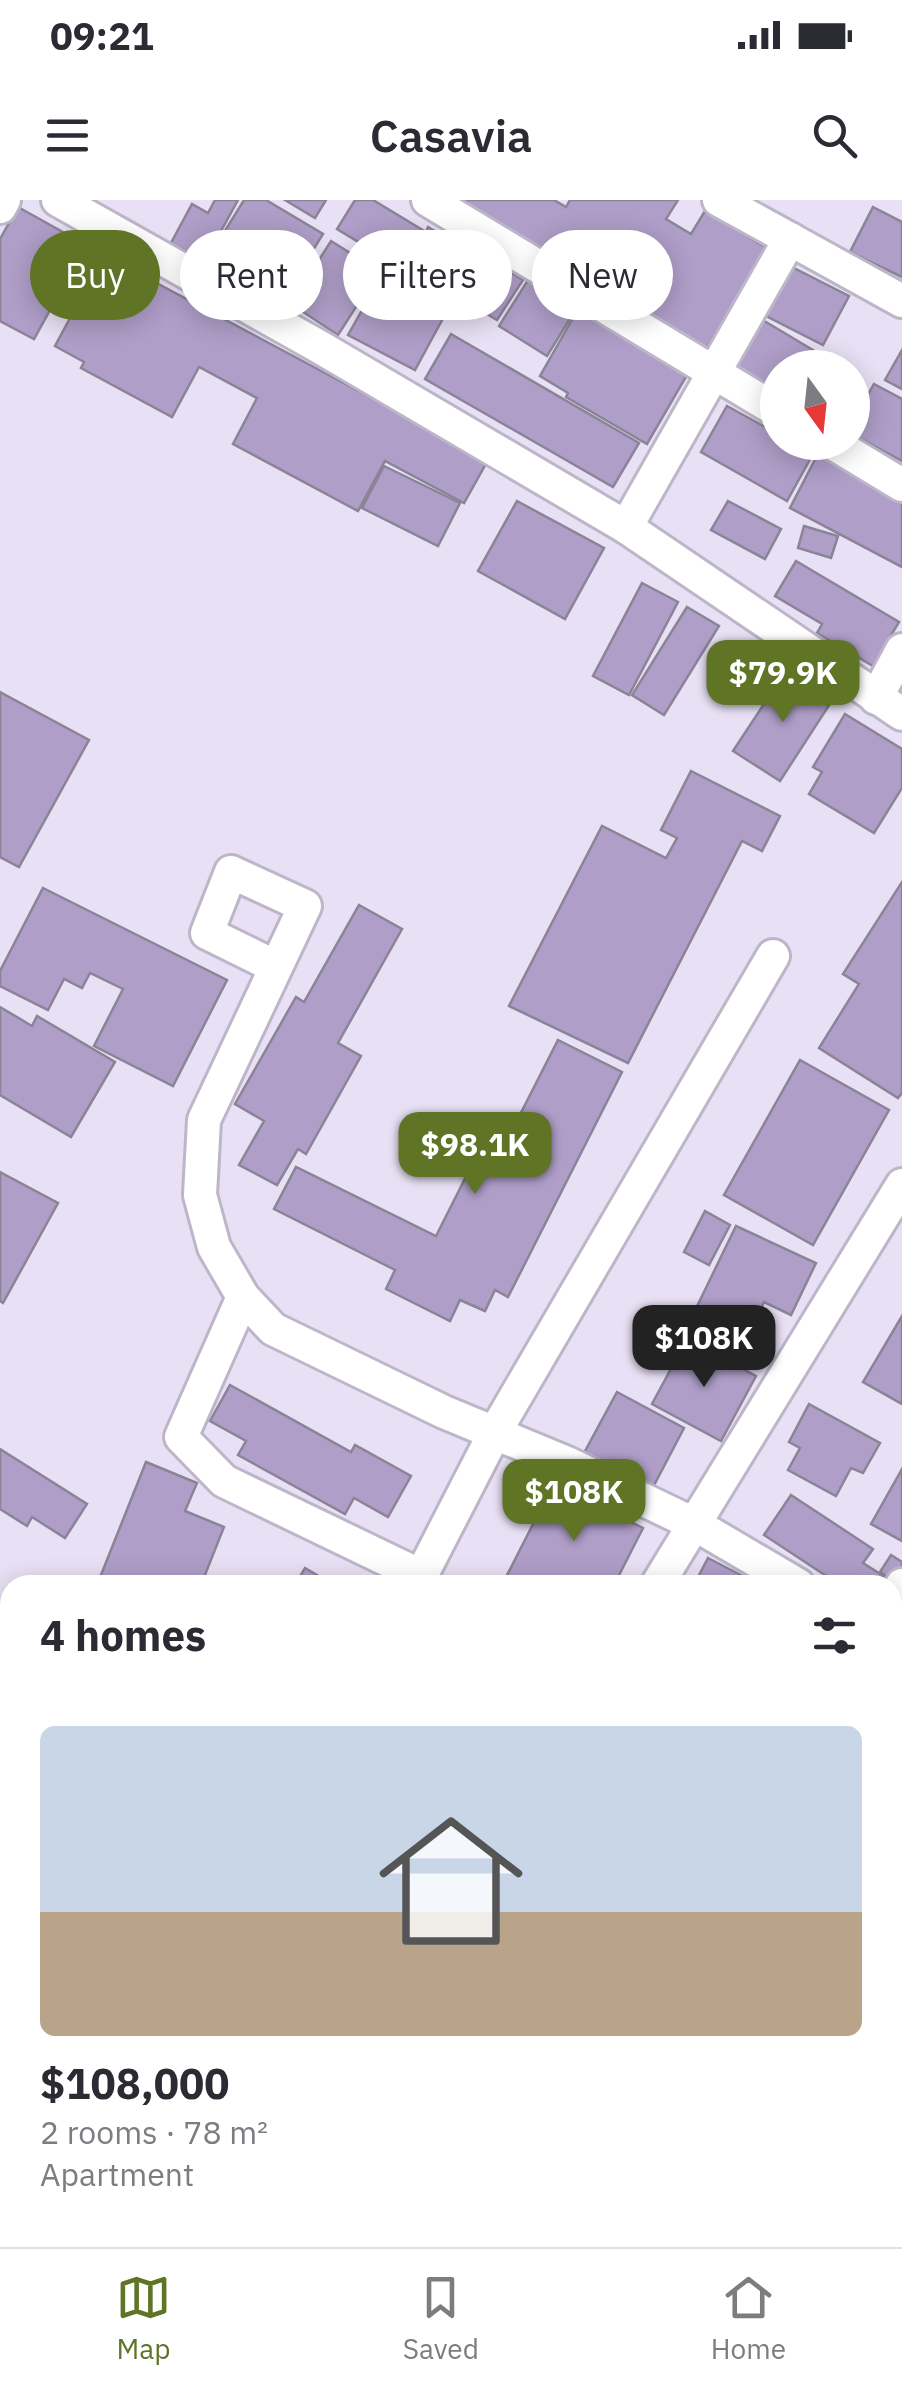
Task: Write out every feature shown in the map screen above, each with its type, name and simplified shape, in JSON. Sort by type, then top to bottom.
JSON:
[{"type":"street","points":[[0,208],[4,200]]},
{"type":"street","points":[[58,200],[318,346],[626,527],[889,706],[902,650]]},
{"type":"street","points":[[428,200],[760,399]]},
{"type":"street","points":[[719,200],[902,301]]},
{"type":"street","points":[[626,527],[790,239]]},
{"type":"street","points":[[861,460],[902,485]]},
{"type":"street","points":[[426,1575],[495,1432],[773,956]]},
{"type":"street","points":[[276,966],[204,1120],[200,1195],[214,1247],[243,1297],[273,1329],[444,1412],[567,1462],[696,1525],[781,1575]]},
{"type":"street","points":[[664,1575],[902,1184]]},
{"type":"street","points":[[243,1297],[181,1438],[224,1481],[414,1575]]},
{"type":"building","points":[[215,200],[238,200],[222,230],[180,230],[180,248],[171,243],[192,204],[208,213]]},
{"type":"building","points":[[244,200],[266,200],[316,230],[225,230]]},
{"type":"building","points":[[285,200],[326,200],[315,218]]},
{"type":"building","points":[[355,200],[373,200],[423,230],[343,233],[337,229]]},
{"type":"building","points":[[445,200],[554,200],[566,207],[570,200],[678,200],[666,219],[691,234],[705,211],[767,248],[704,353],[648,320],[673,320],[673,230],[532,230],[532,251],[512,240],[512,230],[496,230]]},
{"type":"building","points":[[18,207],[59,230],[30,230],[30,320],[45,320],[34,339],[0,321],[0,239]]},
{"type":"building","points":[[873,207],[902,222],[902,277],[850,252]]},
{"type":"building","points":[[331,241],[343,248],[343,320],[348,320],[338,335],[315,320],[323,320],[323,254]]},
{"type":"building","points":[[790,266],[849,296],[823,345],[764,315]]},
{"type":"building","points":[[512,273],[523,280],[512,297]]},
{"type":"building","points":[[528,280],[532,282],[532,320],[569,320],[547,356],[499,326],[503,320],[512,320],[512,305]]},
{"type":"building","points":[[160,285],[180,296],[180,320],[226,320],[488,460],[464,503],[385,461],[358,511],[233,444],[257,398],[199,367],[172,417],[81,368],[84,362],[55,346],[69,320],[160,320]]},
{"type":"building","points":[[761,319],[813,350],[760,350],[760,383],[732,368]]},
{"type":"building","points":[[357,320],[442,320],[415,370],[348,335]]},
{"type":"building","points":[[572,320],[592,320],[687,375],[647,444],[566,397],[568,393],[540,376]]},
{"type":"building","points":[[451,334],[639,443],[613,487],[425,379]]},
{"type":"building","points":[[902,350],[902,389],[885,380]]},
{"type":"building","points":[[874,384],[902,399],[902,461],[870,444],[870,391]]},
{"type":"building","points":[[727,406],[760,424],[760,460],[810,460],[787,501],[701,452]]},
{"type":"building","points":[[815,460],[839,460],[902,493],[902,567],[790,508]]},
{"type":"building","points":[[384,466],[460,503],[438,546],[362,508]]},
{"type":"building","points":[[517,501],[604,548],[565,619],[478,571]]},
{"type":"building","points":[[728,501],[781,529],[765,559],[711,530]]},
{"type":"building","points":[[804,526],[838,536],[831,558],[798,548]]},
{"type":"building","points":[[796,561],[899,622],[873,666],[817,633],[822,624],[775,596]]},
{"type":"building","points":[[642,583],[678,602],[629,695],[593,676]]},
{"type":"building","points":[[687,607],[719,626],[664,715],[632,695]]},
{"type":"building","points":[[787,669],[833,699],[780,781],[733,751]]},
{"type":"building","points":[[0,692],[89,740],[19,867],[0,857]]},
{"type":"building","points":[[845,714],[902,749],[902,788],[874,833],[809,794],[822,772],[813,767]]},
{"type":"building","points":[[691,771],[780,816],[762,851],[742,841],[628,1063],[509,1006],[602,826],[666,858],[677,838],[661,830]]},
{"type":"building","points":[[902,882],[902,1093],[898,1098],[819,1048],[859,984],[843,974]]},
{"type":"building","points":[[43,888],[227,980],[173,1086],[94,1046],[123,989],[90,973],[82,988],[64,979],[48,1010],[0,986],[0,971]]},
{"type":"building","points":[[359,905],[402,929],[338,1043],[361,1056],[306,1154],[298,1149],[277,1185],[239,1165],[264,1121],[235,1104],[296,997],[304,1002]]},
{"type":"building","points":[[0,1007],[32,1026],[37,1016],[115,1062],[71,1137],[0,1095]]},
{"type":"building","points":[[558,1040],[622,1072],[508,1297],[495,1290],[485,1311],[460,1300],[450,1321],[386,1289],[395,1270],[274,1209],[296,1167],[436,1236],[486,1137],[504,1146]]},
{"type":"building","points":[[800,1060],[889,1110],[813,1245],[724,1195]]},
{"type":"building","points":[[0,1172],[58,1203],[3,1303],[0,1301]]},
{"type":"building","points":[[705,1211],[730,1225],[709,1265],[684,1252]]},
{"type":"building","points":[[736,1226],[816,1263],[791,1315],[764,1302],[740,1352],[687,1327]]},
{"type":"building","points":[[902,1316],[902,1404],[863,1382]]},
{"type":"building","points":[[687,1339],[756,1376],[721,1441],[652,1404]]},
{"type":"building","points":[[230,1385],[351,1452],[355,1445],[411,1476],[388,1517],[354,1498],[345,1514],[238,1455],[246,1441],[210,1421]]},
{"type":"building","points":[[617,1392],[684,1428],[652,1489],[584,1453]]},
{"type":"building","points":[[809,1404],[880,1443],[863,1473],[851,1468],[836,1496],[788,1470],[800,1448],[789,1442]]},
{"type":"building","points":[[0,1449],[87,1504],[65,1538],[32,1517],[27,1526],[0,1509]]},
{"type":"building","points":[[146,1462],[197,1483],[185,1511],[224,1527],[205,1575],[101,1575]]},
{"type":"building","points":[[902,1469],[902,1541],[871,1524]]},
{"type":"building","points":[[554,1483],[643,1528],[619,1575],[507,1575]]},
{"type":"building","points":[[791,1495],[873,1549],[863,1563],[882,1575],[825,1575],[764,1535]]},
{"type":"building","points":[[891,1555],[902,1562],[898,1575],[880,1572]]},
{"type":"building","points":[[708,1558],[741,1575],[699,1575]]}]
